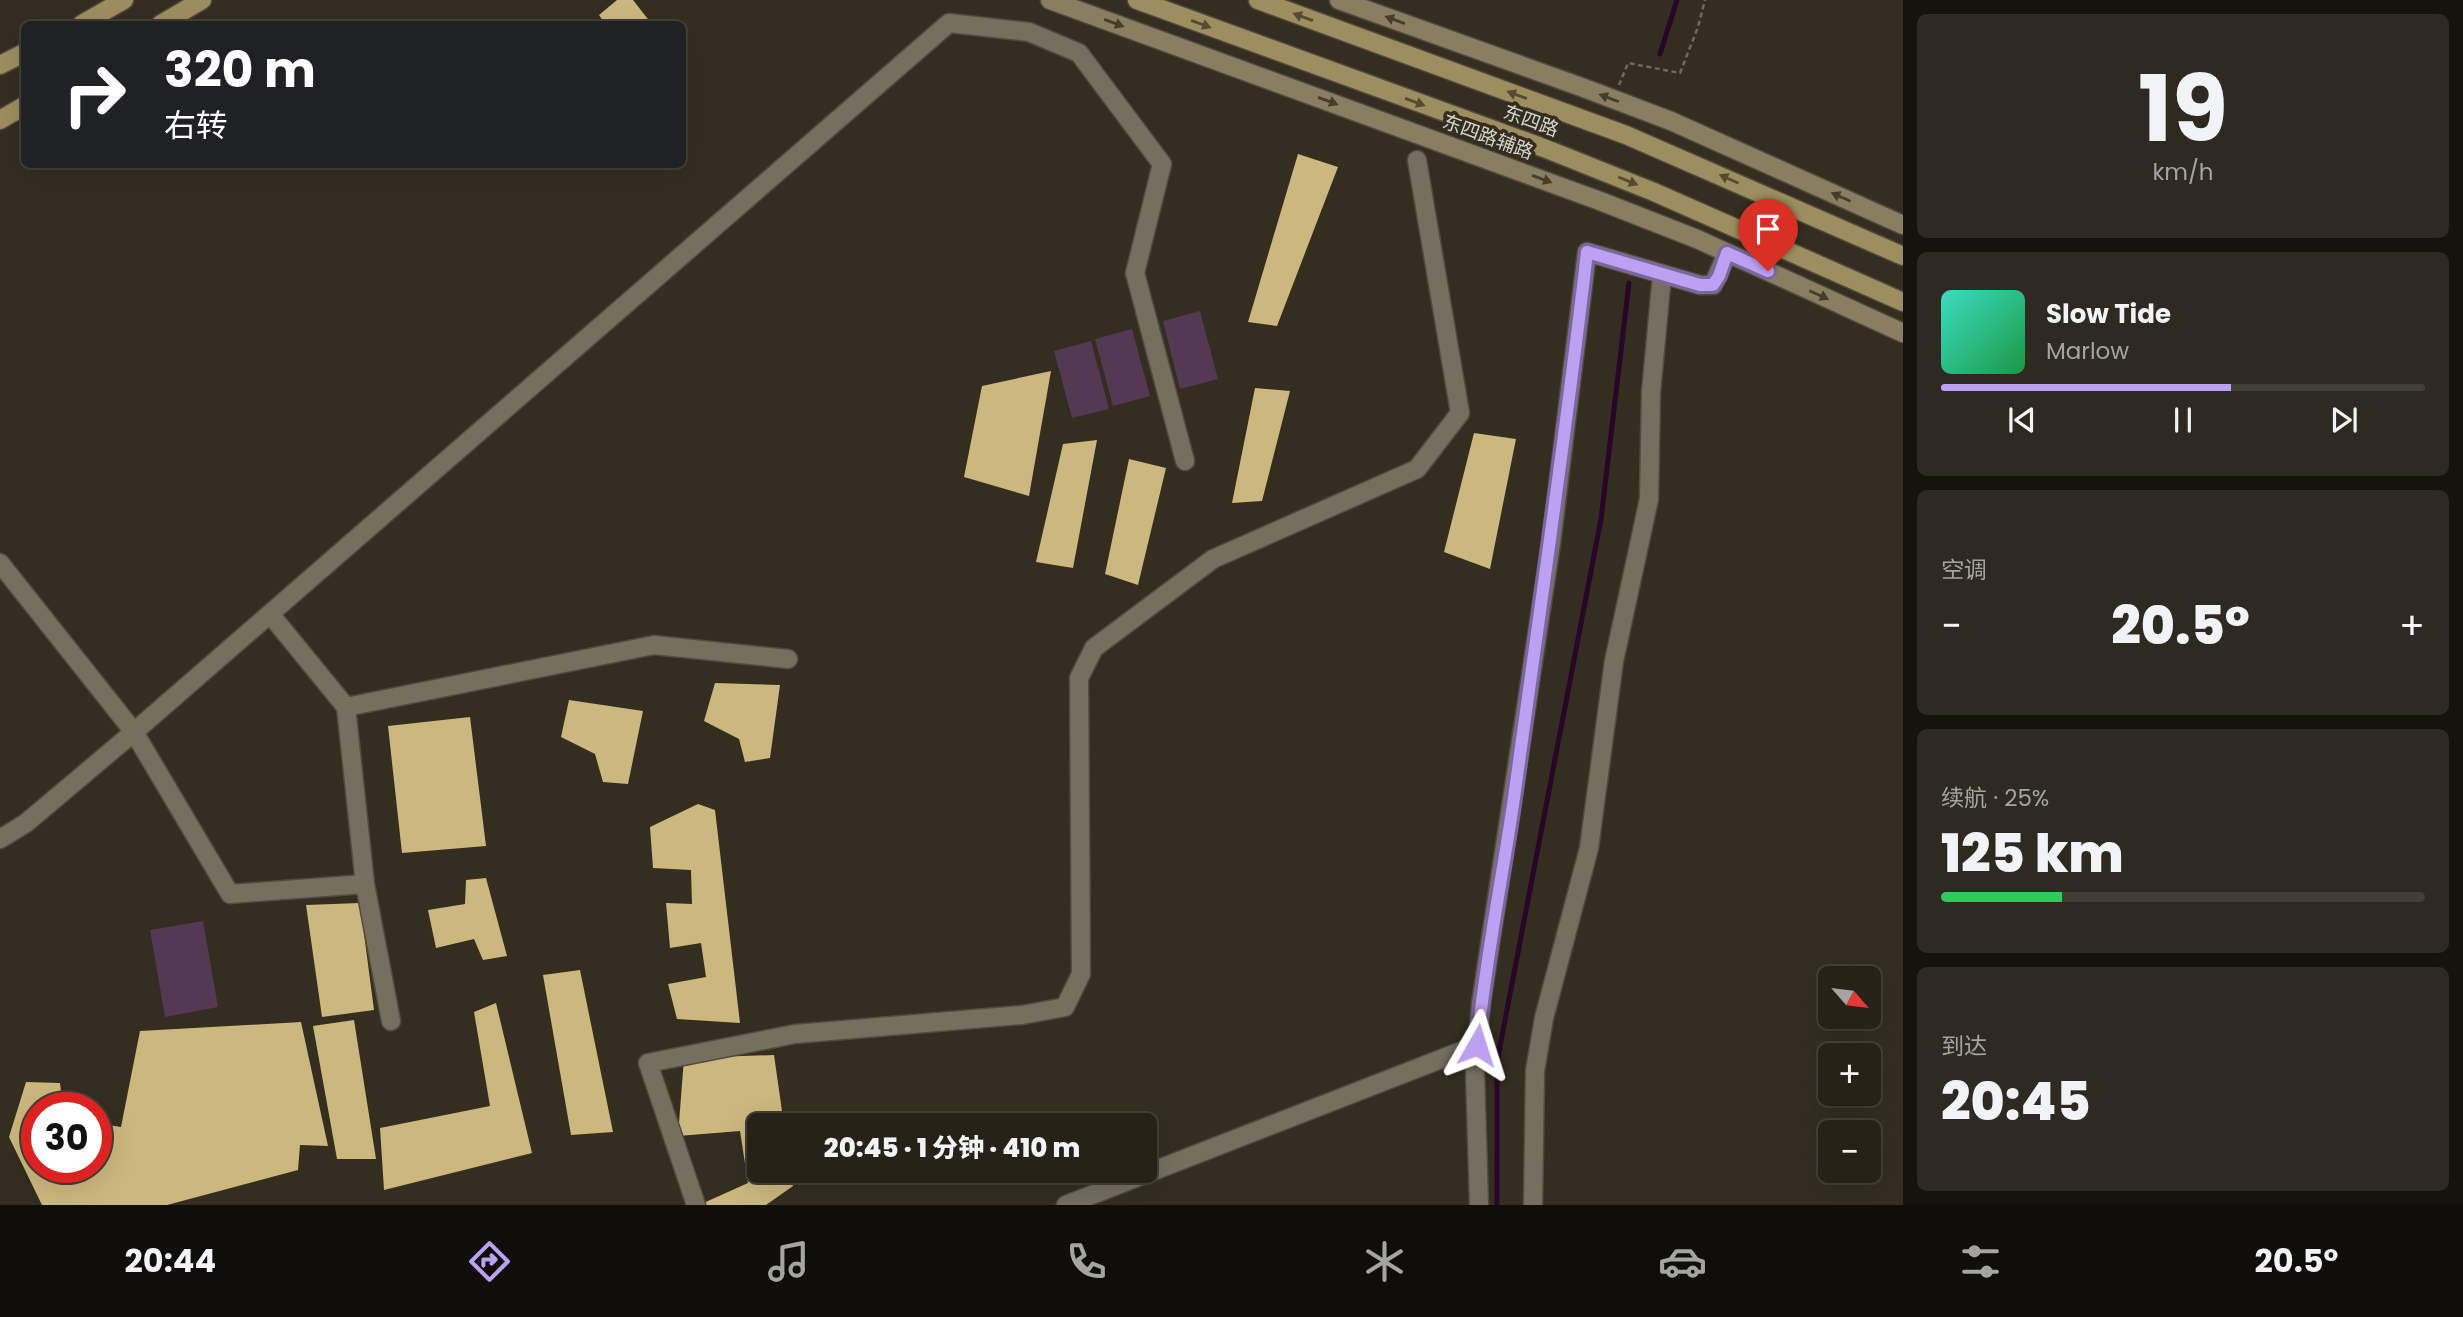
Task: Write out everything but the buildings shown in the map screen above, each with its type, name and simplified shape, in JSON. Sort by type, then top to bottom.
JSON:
[{"type":"main road","points":[[87,21],[124,0]]},
{"type":"main road","points":[[166,21],[202,0]]},
{"type":"main road","name":"东四路辅路","points":[[1050,0],[1552,183],[1727,253],[1903,333]]},
{"type":"main road","name":"东四路","points":[[1137,0],[1544,148],[1654,192],[1903,302]]},
{"type":"main road","name":"东四路","points":[[1258,0],[1626,135],[1903,256]]},
{"type":"main road","points":[[1339,0],[1671,121],[1903,225]]},
{"type":"main road","points":[[0,65],[21,54]]},
{"type":"main road","points":[[0,120],[21,108]]},
{"type":"street","points":[[0,839],[26,823],[134,732],[949,23],[1029,32],[1079,53],[1162,164],[1135,273],[1185,461]]},
{"type":"street","points":[[696,1205],[648,1063],[795,1034],[1022,1015],[1065,1007],[1081,974],[1079,678],[1094,648],[1213,559],[1417,469],[1460,413],[1417,160]]},
{"type":"street","points":[[1479,1205],[1475,1072],[1481,1003],[1551,544],[1587,252],[1700,285],[1713,285],[1727,253]]},
{"type":"street","points":[[1534,1205],[1537,1058],[1544,1018],[1589,848],[1614,661],[1649,499],[1651,392],[1662,275]]},
{"type":"street","points":[[0,563],[134,732],[230,894],[365,884]]},
{"type":"street","points":[[270,614],[346,707],[365,884],[391,1021]]},
{"type":"street","points":[[346,707],[654,645],[788,659]]},
{"type":"street","points":[[1066,1205],[1477,1045]]},
{"type":"path","points":[[1614,99],[1628,63],[1679,73],[1698,27],[1705,0]]},
{"type":"shaded area","points":[[1200,311],[1218,379],[1180,389],[1163,321]]},
{"type":"shaded area","points":[[1132,329],[1150,396],[1113,406],[1095,339]]},
{"type":"shaded area","points":[[1091,341],[1109,409],[1072,418],[1054,351]]},
{"type":"shaded area","points":[[203,921],[218,1007],[165,1017],[150,930]]},
{"type":"waterway","points":[[1660,54],[1677,0]]},
{"type":"waterway","points":[[1497,1205],[1497,1062],[1601,519],[1629,283]]},
{"type":"route","points":[[1477,1045],[1481,1003],[1551,544],[1587,252],[1700,285],[1713,285],[1727,253],[1768,271]]}]
